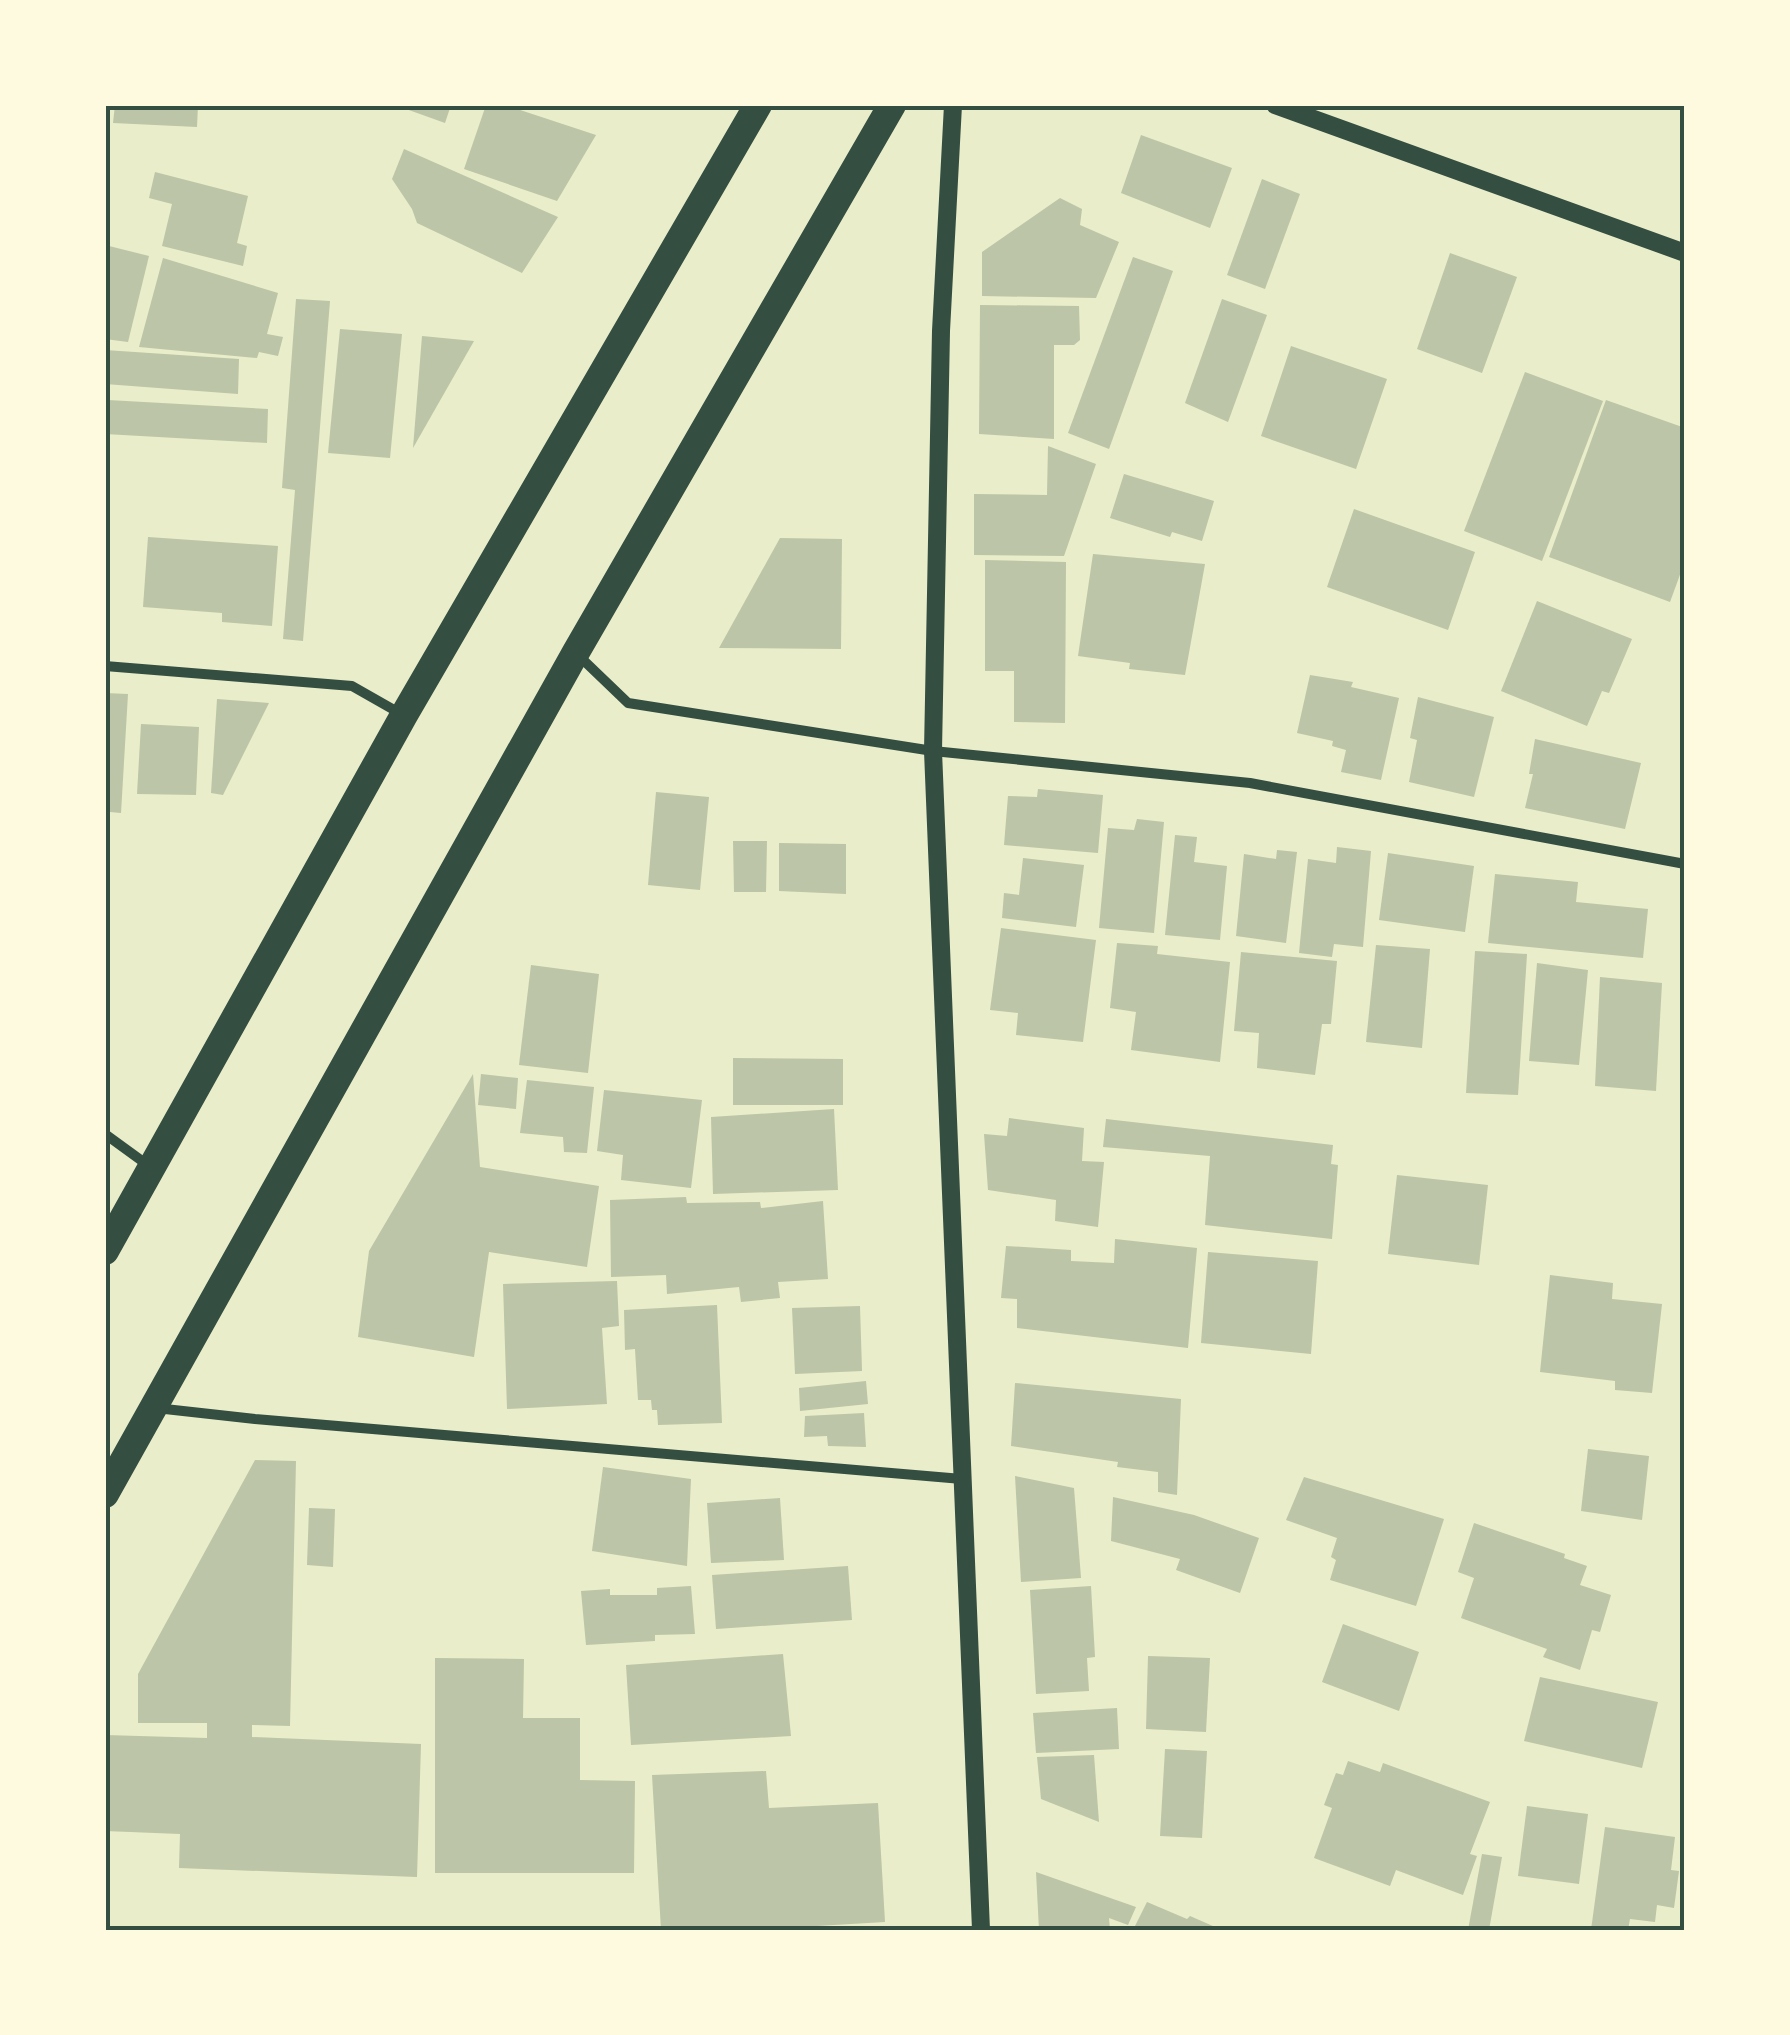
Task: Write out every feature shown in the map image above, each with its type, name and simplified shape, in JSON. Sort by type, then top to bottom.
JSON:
[{"type":"highway","points":[[105,1251],[404,715],[758,105]]},
{"type":"highway","points":[[105,1494],[576,652],[892,105]]},
{"type":"street","points":[[952,105],[941,330],[933,751],[981,1930]]},
{"type":"street","points":[[1275,105],[1685,252]]},
{"type":"street","points":[[576,652],[628,703],[933,751],[1250,784],[1685,864]]},
{"type":"street","points":[[105,666],[352,686],[404,715]]},
{"type":"street","points":[[105,1134],[152,1168]]},
{"type":"street","points":[[153,1408],[254,1420],[962,1479]]},
{"type":"building","points":[[115,105],[198,105],[197,127],[113,123]]},
{"type":"building","points":[[407,105],[451,105],[445,123],[406,109]]},
{"type":"building","points":[[486,105],[505,105],[596,135],[557,201],[464,169]]},
{"type":"building","points":[[1141,135],[1232,168],[1210,228],[1121,193]]},
{"type":"building","points":[[404,149],[558,217],[522,273],[417,223],[392,179]]},
{"type":"building","points":[[155,172],[248,196],[237,243],[247,246],[243,266],[162,246],[172,204],[149,198]]},
{"type":"building","points":[[1262,179],[1300,194],[1265,289],[1227,275]]},
{"type":"building","points":[[1060,198],[1082,209],[1080,225],[1119,242],[1096,298],[982,296],[982,252]]},
{"type":"building","points":[[105,245],[149,256],[128,342],[105,339]]},
{"type":"building","points":[[1450,253],[1517,277],[1482,373],[1417,349]]},
{"type":"building","points":[[1133,257],[1173,271],[1109,449],[1068,433]]},
{"type":"building","points":[[163,258],[278,293],[267,334],[283,337],[278,356],[259,352],[257,358],[139,347]]},
{"type":"building","points":[[296,299],[330,301],[303,641],[283,639],[295,490],[282,488]]},
{"type":"building","points":[[1222,299],[1267,315],[1228,422],[1185,403]]},
{"type":"building","points":[[980,305],[1079,306],[1080,340],[1074,345],[1054,345],[1054,439],[979,434]]},
{"type":"building","points":[[340,329],[402,334],[390,458],[328,453]]},
{"type":"building","points":[[422,336],[474,341],[413,448]]},
{"type":"building","points":[[1291,346],[1387,379],[1356,469],[1261,436]]},
{"type":"building","points":[[105,350],[239,359],[238,394],[105,384]]},
{"type":"building","points":[[1525,372],[1603,401],[1542,561],[1464,531]]},
{"type":"building","points":[[108,400],[268,409],[267,443],[105,434]]},
{"type":"building","points":[[1606,400],[1685,428],[1685,561],[1670,602],[1549,557]]},
{"type":"building","points":[[1048,446],[1096,464],[1064,556],[974,555],[974,494],[1047,495]]},
{"type":"building","points":[[1124,474],[1214,501],[1202,541],[1172,532],[1170,537],[1110,518]]},
{"type":"building","points":[[1354,509],[1475,552],[1448,630],[1327,587]]},
{"type":"building","points":[[148,537],[278,546],[272,626],[222,622],[222,613],[143,607]]},
{"type":"building","points":[[780,538],[842,539],[841,649],[719,648]]},
{"type":"building","points":[[1093,554],[1205,564],[1185,675],[1129,669],[1130,663],[1078,656]]},
{"type":"building","points":[[985,560],[1066,562],[1065,723],[1014,722],[1014,671],[985,671]]},
{"type":"building","points":[[1537,601],[1632,639],[1609,693],[1602,691],[1587,726],[1501,691]]},
{"type":"building","points":[[1310,675],[1353,682],[1351,687],[1399,698],[1381,780],[1341,772],[1346,750],[1332,746],[1333,741],[1297,733]]},
{"type":"building","points":[[105,693],[128,694],[121,813],[110,812],[109,801],[105,801]]},
{"type":"building","points":[[1418,697],[1494,717],[1474,797],[1409,782],[1417,740],[1410,738]]},
{"type":"building","points":[[217,699],[269,703],[223,795],[211,793]]},
{"type":"building","points":[[141,724],[199,727],[196,795],[137,794]]},
{"type":"building","points":[[1535,739],[1641,763],[1625,829],[1525,808],[1533,774],[1529,774]]},
{"type":"building","points":[[1038,789],[1103,795],[1098,853],[1004,845],[1008,796],[1037,797]]},
{"type":"building","points":[[656,792],[709,797],[700,890],[648,885]]},
{"type":"building","points":[[1137,819],[1164,822],[1154,933],[1099,928],[1108,828],[1134,830]]},
{"type":"building","points":[[1175,835],[1197,837],[1194,862],[1227,866],[1220,940],[1165,935]]},
{"type":"building","points":[[733,841],[767,841],[766,892],[734,892]]},
{"type":"building","points":[[779,843],[846,844],[846,894],[779,891]]},
{"type":"building","points":[[1337,847],[1371,851],[1363,947],[1334,944],[1332,957],[1299,953],[1308,859],[1336,863]]},
{"type":"building","points":[[1277,850],[1297,852],[1286,943],[1236,936],[1244,854],[1276,859]]},
{"type":"building","points":[[1388,853],[1474,866],[1465,932],[1379,920]]},
{"type":"building","points":[[1023,858],[1084,865],[1076,927],[1002,918],[1004,893],[1019,895]]},
{"type":"building","points":[[1495,874],[1578,882],[1576,902],[1648,909],[1643,958],[1488,943]]},
{"type":"building","points":[[1001,928],[1096,940],[1083,1042],[1016,1035],[1018,1013],[990,1010]]},
{"type":"building","points":[[1117,943],[1158,946],[1157,954],[1230,962],[1220,1062],[1131,1050],[1136,1012],[1110,1008]]},
{"type":"building","points":[[1376,945],[1430,949],[1422,1048],[1366,1042]]},
{"type":"building","points":[[1475,951],[1527,954],[1518,1095],[1466,1093]]},
{"type":"building","points":[[1241,952],[1337,961],[1331,1024],[1322,1024],[1315,1075],[1257,1068],[1259,1033],[1234,1031]]},
{"type":"building","points":[[1537,963],[1588,970],[1579,1065],[1529,1061]]},
{"type":"building","points":[[531,965],[599,974],[588,1073],[519,1065]]},
{"type":"building","points":[[1600,977],[1662,983],[1656,1091],[1595,1086]]},
{"type":"building","points":[[733,1058],[843,1059],[843,1105],[733,1105]]},
{"type":"building","points":[[473,1074],[480,1167],[599,1186],[587,1267],[489,1252],[474,1357],[358,1337],[369,1251]]},
{"type":"building","points":[[481,1074],[518,1078],[516,1109],[478,1105]]},
{"type":"building","points":[[527,1080],[594,1087],[587,1153],[564,1152],[563,1137],[520,1133]]},
{"type":"building","points":[[604,1090],[702,1100],[691,1188],[621,1180],[623,1155],[597,1151]]},
{"type":"building","points":[[834,1109],[838,1190],[713,1194],[711,1117]]},
{"type":"building","points":[[1009,1118],[1084,1128],[1082,1161],[1104,1162],[1098,1227],[1055,1221],[1056,1200],[988,1190],[984,1134],[1007,1136]]},
{"type":"building","points":[[1106,1119],[1333,1145],[1331,1164],[1338,1165],[1332,1239],[1205,1225],[1210,1156],[1103,1147]]},
{"type":"building","points":[[1397,1175],[1488,1185],[1479,1265],[1388,1254]]},
{"type":"building","points":[[686,1197],[687,1203],[760,1202],[761,1208],[823,1201],[828,1279],[778,1282],[780,1298],[741,1302],[739,1287],[667,1294],[666,1275],[611,1277],[610,1200]]},
{"type":"building","points":[[1115,1239],[1197,1248],[1188,1348],[1017,1328],[1017,1299],[1001,1298],[1006,1246],[1071,1250],[1071,1261],[1114,1263]]},
{"type":"building","points":[[1208,1252],[1318,1261],[1311,1354],[1201,1343]]},
{"type":"building","points":[[1550,1275],[1613,1283],[1612,1299],[1662,1304],[1652,1393],[1615,1390],[1615,1381],[1540,1372]]},
{"type":"building","points":[[617,1281],[619,1326],[602,1328],[607,1404],[507,1409],[503,1284]]},
{"type":"building","points":[[717,1305],[722,1423],[658,1425],[657,1410],[652,1410],[651,1400],[638,1400],[635,1349],[625,1350],[624,1310]]},
{"type":"building","points":[[860,1306],[862,1371],[795,1374],[792,1308]]},
{"type":"building","points":[[866,1381],[868,1404],[800,1411],[799,1388]]},
{"type":"building","points":[[1015,1383],[1181,1399],[1177,1495],[1158,1492],[1158,1472],[1011,1446]]},
{"type":"building","points":[[864,1413],[866,1447],[828,1446],[827,1436],[804,1437],[805,1416]]},
{"type":"building","points":[[1588,1449],[1649,1456],[1642,1520],[1581,1511]]},
{"type":"building","points":[[255,1460],[296,1461],[290,1726],[252,1725],[252,1737],[421,1744],[417,1877],[179,1868],[180,1834],[105,1831],[105,1735],[207,1738],[207,1723],[138,1723],[138,1674]]},
{"type":"building","points":[[603,1467],[691,1479],[687,1566],[592,1551]]},
{"type":"building","points":[[1015,1476],[1074,1488],[1081,1578],[1021,1582]]},
{"type":"building","points":[[1304,1477],[1444,1519],[1416,1606],[1330,1580],[1337,1538],[1286,1520]]},
{"type":"building","points":[[1113,1497],[1194,1515],[1259,1538],[1240,1593],[1176,1570],[1180,1559],[1111,1541]]},
{"type":"building","points":[[780,1498],[784,1560],[711,1563],[707,1503]]},
{"type":"building","points":[[309,1508],[335,1509],[333,1567],[307,1565]]},
{"type":"building","points":[[1474,1523],[1565,1554],[1564,1558],[1587,1566],[1580,1585],[1611,1595],[1600,1632],[1592,1630],[1580,1670],[1543,1657],[1547,1649],[1461,1618],[1474,1578],[1458,1572]]},
{"type":"building","points":[[848,1566],[852,1620],[716,1629],[712,1575]]},
{"type":"building","points":[[691,1586],[695,1634],[655,1635],[655,1641],[586,1645],[581,1591],[610,1589],[610,1595],[657,1595],[657,1588]]},
{"type":"building","points":[[1091,1586],[1095,1657],[1087,1658],[1089,1691],[1036,1694],[1030,1590]]},
{"type":"building","points":[[1343,1624],[1419,1652],[1399,1711],[1322,1682]]},
{"type":"building","points":[[783,1654],[791,1736],[631,1745],[626,1665]]},
{"type":"building","points":[[1148,1656],[1210,1658],[1206,1732],[1146,1729]]},
{"type":"building","points":[[435,1658],[524,1659],[523,1718],[580,1718],[580,1780],[635,1781],[634,1873],[435,1873]]},
{"type":"building","points":[[1540,1677],[1658,1702],[1642,1768],[1524,1741]]},
{"type":"building","points":[[1117,1708],[1119,1749],[1036,1753],[1033,1713]]},
{"type":"building","points":[[1165,1749],[1207,1751],[1202,1838],[1160,1836]]},
{"type":"building","points":[[1094,1755],[1099,1822],[1041,1799],[1037,1757]]},
{"type":"building","points":[[1348,1761],[1380,1772],[1383,1763],[1490,1802],[1470,1854],[1477,1856],[1463,1895],[1396,1870],[1390,1886],[1314,1858],[1332,1808],[1324,1805],[1336,1773],[1343,1775]]},
{"type":"building","points":[[766,1771],[769,1808],[878,1803],[885,1922],[748,1930],[661,1930],[652,1775]]},
{"type":"building","points":[[1527,1806],[1588,1814],[1579,1884],[1518,1876]]},
{"type":"building","points":[[1605,1827],[1675,1837],[1671,1870],[1679,1871],[1674,1908],[1657,1905],[1655,1922],[1630,1919],[1628,1930],[1591,1930]]},
{"type":"building","points":[[1482,1854],[1502,1857],[1489,1930],[1468,1930]]},
{"type":"building","points":[[1036,1872],[1136,1907],[1128,1925],[1109,1918],[1110,1930],[1039,1930]]},
{"type":"building","points":[[1147,1902],[1187,1919],[1190,1916],[1222,1930],[1133,1930]]}]
